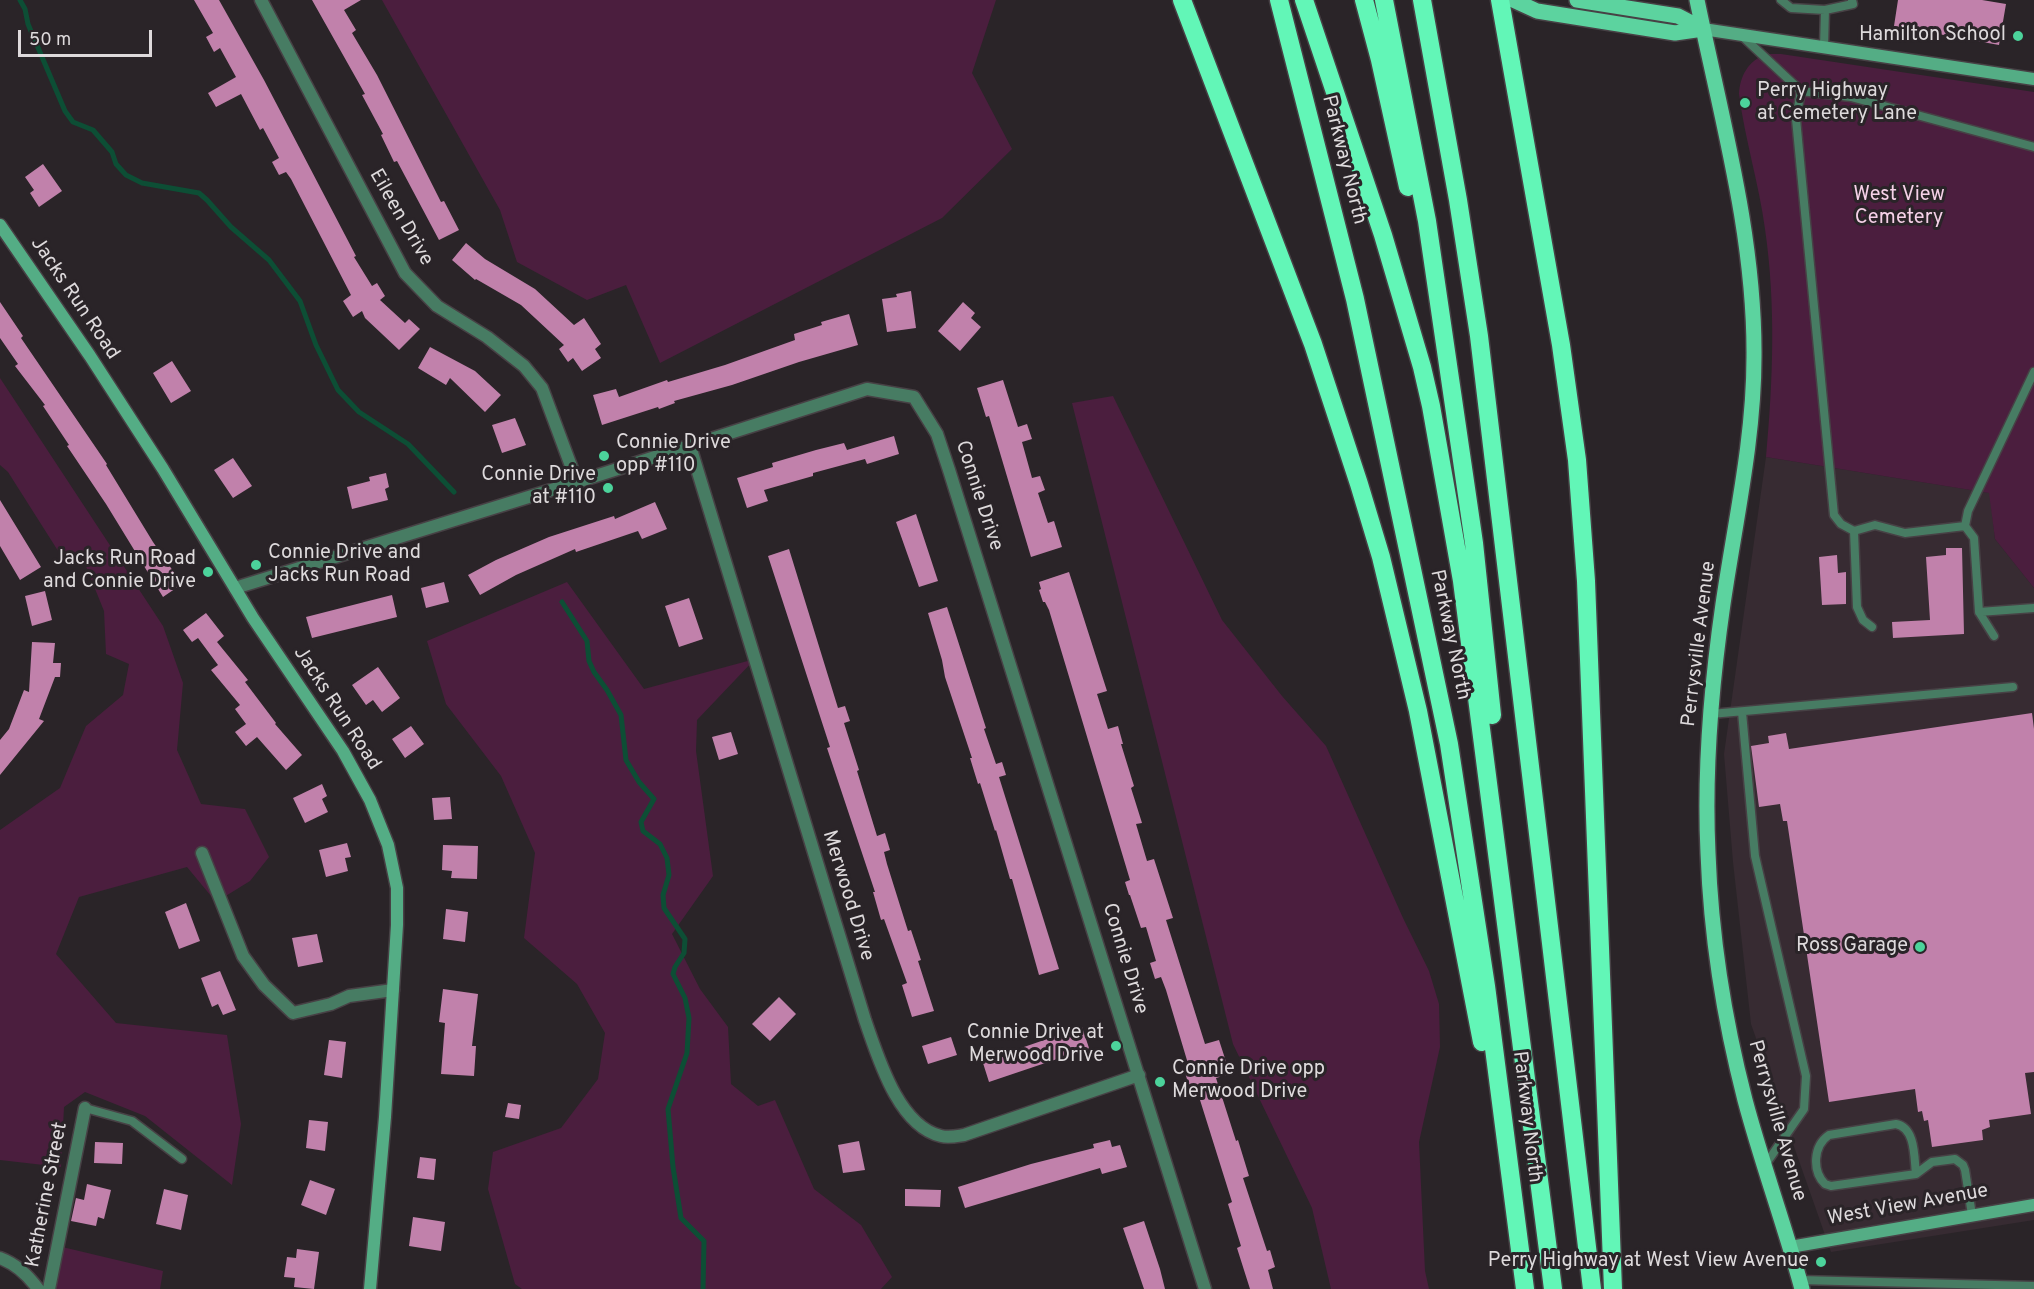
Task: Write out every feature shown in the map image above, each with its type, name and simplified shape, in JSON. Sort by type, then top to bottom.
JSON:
[{"type":"highway","points":[[1182,0],[1313,344],[1381,557],[1418,711],[1515,1207]]},
{"type":"highway","name":"Parkway North","points":[[1279,0],[1355,299],[1449,744],[1486,986],[1525,1289]]},
{"type":"highway","points":[[1304,0],[1383,235],[1422,367],[1431,406],[1464,592],[1553,1289]]},
{"type":"highway","points":[[1364,0],[1398,141],[1448,374]]},
{"type":"highway","points":[[1384,0],[1427,221],[1473,543],[1553,1289]]},
{"type":"highway","points":[[1422,0],[1458,200],[1479,336],[1592,1289]]},
{"type":"highway","points":[[1500,0],[1561,345],[1578,472],[1586,581],[1614,1289]]},
{"type":"main road","points":[[1513,0],[1538,11],[1675,33],[1703,29]]},
{"type":"main road","points":[[1577,0],[1678,16],[1703,29]]},
{"type":"main road","points":[[1638,10],[1654,0]]},
{"type":"main road","name":"Perrysville Avenue","points":[[1697,0],[1745,233],[1750,276],[1754,358],[1747,454],[1724,603],[1711,714],[1707,829],[1710,897],[1733,1051],[1746,1104],[1801,1285]]},
{"type":"street","name":"Eileen Drive","points":[[261,0],[405,273],[437,306],[486,337],[524,366],[543,388],[577,482]]},
{"type":"street","points":[[1703,29],[2034,79]]},
{"type":"street","name":"Jacks Run Road","points":[[0,225],[90,356],[163,469],[253,618],[343,751],[370,800],[388,845],[397,888],[397,925],[375,1251],[370,1289]]},
{"type":"street","name":"Connie Drive","points":[[235,588],[867,389],[914,397],[937,434],[949,470],[1140,1075],[1205,1289]]},
{"type":"street","name":"Merwood Drive","points":[[690,446],[865,1020],[885,1073],[900,1101],[921,1126],[942,1137],[952,1137],[964,1135],[1140,1075]]},
{"type":"street","points":[[202,853],[243,956],[264,985],[293,1013],[331,1004],[350,996],[393,990]]},
{"type":"street","name":"Katherine Street","points":[[49,1289],[85,1108]]},
{"type":"street","name":"West View Avenue","points":[[1790,1246],[2034,1205]]},
{"type":"street","points":[[0,1258],[11,1262],[30,1277],[38,1289]]},
{"type":"lane","points":[[1781,0],[1791,8],[1825,10],[1853,4],[1852,0]]},
{"type":"lane","points":[[1824,47],[1825,10]]},
{"type":"lane","points":[[1740,34],[1801,91],[1851,97],[2034,147]]},
{"type":"lane","points":[[1801,91],[1796,119],[1834,515],[1841,524],[1854,531],[1875,525],[1905,533],[1965,526]]},
{"type":"lane","points":[[1994,636],[1978,612],[1974,538],[1965,526],[1968,512],[2034,372]]},
{"type":"lane","points":[[1854,531],[1857,607],[1863,620],[1872,627]]},
{"type":"lane","points":[[1978,612],[2034,608]]},
{"type":"lane","points":[[1711,714],[2013,687]]},
{"type":"lane","points":[[1743,712],[1755,856],[1806,1076],[1804,1109],[1765,1165]]},
{"type":"lane","points":[[85,1108],[132,1121],[182,1159]]},
{"type":"lane","points":[[1916,1174],[1911,1136],[1901,1125],[1829,1135],[1816,1152],[1818,1175],[1825,1184],[1831,1185],[1916,1174],[1932,1162],[1955,1159],[1965,1170],[1972,1215]]},
{"type":"lane","points":[[1801,1285],[2034,1286]]},
{"type":"shaded area","points":[[1766,457],[1990,493],[1995,539],[2034,588],[2034,1220],[1831,1252],[1751,1024],[1724,754]]},
{"type":"green space","points":[[382,0],[996,0],[972,73],[1012,149],[942,218],[660,363],[626,285],[587,300],[517,262],[500,210]]},
{"type":"green space","name":"West View Cemetery","points":[[1766,54],[1781,54],[2034,92],[2034,588],[1995,539],[1989,493],[1766,457],[1772,372],[1771,286],[1762,212],[1739,94],[1746,70],[1754,61]]},
{"type":"green space","points":[[0,378],[163,626],[183,683],[177,750],[201,804],[245,809],[269,857],[250,881],[216,902],[187,867],[79,897],[56,954],[116,1023],[227,1035],[241,1124],[232,1185],[145,1116],[85,1092],[64,1107],[61,1167],[0,1160],[0,830],[60,788],[86,726],[123,695],[129,664],[106,654],[104,611],[83,559],[60,554],[8,472],[0,465]]},
{"type":"green space","points":[[1113,396],[1222,620],[1282,696],[1326,746],[1429,971],[1439,1004],[1440,1047],[1419,1142],[1425,1271],[1429,1289],[1331,1289],[1312,1208],[1233,1044],[1072,403]]},
{"type":"green space","points":[[567,582],[644,689],[755,659],[697,720],[696,751],[713,876],[672,934],[700,989],[728,1027],[731,1084],[758,1106],[775,1100],[814,1189],[861,1225],[892,1277],[881,1289],[522,1289],[515,1284],[488,1189],[493,1152],[561,1128],[598,1079],[605,1033],[577,984],[524,938],[535,853],[501,776],[446,704],[427,641]]},
{"type":"green space","points":[[54,1245],[163,1271],[160,1289],[51,1289]]},
{"type":"building","points":[[194,0],[219,0],[264,80],[356,256],[354,257],[372,286],[377,283],[385,296],[380,300],[405,323],[409,319],[420,329],[399,350],[365,318],[362,311],[353,317],[343,301],[351,295],[291,179],[286,172],[279,175],[272,162],[279,158],[263,128],[260,130],[241,94],[216,107],[208,93],[236,77],[220,48],[214,52],[206,37],[213,33]]},
{"type":"building","points":[[312,0],[361,0],[344,10],[356,30],[352,33],[377,75],[441,202],[444,201],[459,230],[439,240],[397,161],[394,162],[381,135],[383,134],[362,95],[365,94]]},
{"type":"building","points":[[1898,0],[1982,0],[2006,4],[1999,45],[1894,26]]},
{"type":"building","points":[[43,164],[62,191],[39,207],[30,193],[34,190],[25,177]]},
{"type":"building","points":[[466,243],[485,259],[535,289],[574,325],[584,318],[601,344],[595,349],[601,358],[582,371],[573,358],[568,362],[559,349],[564,345],[521,305],[475,280],[452,260]]},
{"type":"building","points":[[911,291],[916,328],[887,332],[882,299],[897,297],[896,294]]},
{"type":"building","points":[[0,302],[23,336],[21,338],[107,464],[153,542],[182,584],[163,597],[67,446],[69,445],[43,406],[45,405],[15,366],[18,364],[0,338]]},
{"type":"building","points":[[963,302],[975,313],[971,318],[981,327],[960,351],[938,331]]},
{"type":"building","points":[[849,314],[858,345],[602,425],[593,395],[616,389],[619,397],[667,380],[668,382],[725,365],[795,340],[794,334],[822,325],[821,322]]},
{"type":"building","points":[[430,347],[475,371],[501,395],[485,412],[450,378],[446,385],[418,368]]},
{"type":"building","points":[[172,361],[191,391],[171,403],[153,373]]},
{"type":"building","points":[[1003,380],[1018,427],[1027,424],[1032,439],[1022,442],[1032,478],[1040,476],[1045,490],[1038,493],[1048,523],[1054,521],[1062,547],[1031,557],[989,416],[986,417],[977,388]]},
{"type":"building","points":[[515,418],[526,445],[502,453],[492,425]]},
{"type":"building","points":[[894,436],[899,454],[867,464],[865,459],[813,473],[813,476],[764,490],[768,501],[747,508],[737,478],[773,467],[772,463],[816,450],[844,443],[847,450]]},
{"type":"building","points":[[233,458],[252,486],[233,498],[214,470]]},
{"type":"building","points":[[386,473],[389,487],[385,489],[388,500],[352,509],[347,487],[370,481],[369,477]]},
{"type":"building","points":[[0,500],[41,567],[20,580],[0,546]]},
{"type":"building","points":[[655,502],[667,529],[642,539],[638,531],[576,552],[575,549],[516,575],[480,595],[468,575],[549,537],[614,516],[615,519]]},
{"type":"building","points":[[916,514],[938,581],[919,587],[896,522]]},
{"type":"building","points":[[1946,548],[1962,548],[1964,634],[1893,638],[1892,622],[1930,620],[1926,557],[1946,555]]},
{"type":"building","points":[[789,549],[838,708],[845,706],[850,721],[844,723],[859,770],[857,771],[877,836],[885,833],[890,850],[884,852],[887,864],[908,931],[911,930],[921,960],[918,961],[934,1011],[912,1017],[902,985],[907,983],[884,919],[881,920],[873,892],[875,892],[827,748],[830,747],[768,556]]},
{"type":"building","points":[[1837,555],[1838,573],[1846,572],[1846,604],[1822,605],[1819,557]]},
{"type":"building","points":[[1069,572],[1107,691],[1097,694],[1108,729],[1118,726],[1134,786],[1131,788],[1142,823],[1136,824],[1147,861],[1154,859],[1173,918],[1166,920],[1205,1044],[1219,1040],[1230,1074],[1216,1078],[1249,1176],[1243,1178],[1267,1251],[1270,1250],[1275,1267],[1268,1270],[1273,1289],[1250,1289],[1237,1248],[1241,1246],[1228,1204],[1232,1202],[1195,1084],[1189,1086],[1184,1069],[1189,1067],[1166,990],[1161,977],[1155,979],[1150,963],[1156,961],[1146,927],[1141,928],[1129,895],[1125,882],[1130,880],[1049,610],[1039,590],[1041,589],[1039,582]]},
{"type":"building","points":[[444,582],[449,602],[426,608],[421,588]]},
{"type":"building","points":[[45,591],[52,620],[32,626],[25,596]]},
{"type":"building","points":[[392,595],[397,617],[312,638],[306,617]]},
{"type":"building","points":[[689,598],[703,639],[679,647],[665,606]]},
{"type":"building","points":[[947,607],[996,764],[1002,762],[1006,775],[999,777],[1059,969],[1039,975],[1012,879],[1010,879],[980,783],[978,784],[970,758],[972,758],[945,677],[928,613]]},
{"type":"building","points":[[206,613],[224,636],[217,642],[248,680],[245,682],[275,724],[302,755],[286,770],[257,737],[246,746],[235,732],[246,724],[235,709],[240,705],[211,670],[218,665],[198,638],[192,642],[183,630]]},
{"type":"building","points":[[32,642],[55,643],[53,663],[61,663],[60,677],[55,677],[39,719],[44,721],[0,775],[0,740],[9,729],[24,690],[29,692]]},
{"type":"building","points":[[378,667],[400,698],[382,712],[373,700],[366,705],[352,685]]},
{"type":"building","name":"Ross Garage","points":[[2032,713],[2034,729],[2034,1072],[2025,1073],[2031,1114],[1989,1120],[1990,1127],[1982,1130],[1983,1140],[1932,1147],[1928,1120],[1924,1121],[1922,1111],[1918,1112],[1915,1089],[1829,1102],[1787,821],[1783,821],[1780,804],[1759,807],[1751,746],[1769,743],[1768,736],[1786,733],[1789,749]]},
{"type":"building","points":[[411,726],[424,744],[405,758],[392,739]]},
{"type":"building","points":[[731,732],[738,754],[719,760],[712,737]]},
{"type":"building","points":[[322,784],[327,796],[322,799],[328,812],[305,823],[293,798]]},
{"type":"building","points":[[450,797],[452,819],[434,820],[432,798]]},
{"type":"building","points":[[347,843],[351,857],[345,858],[348,871],[326,877],[319,850]]},
{"type":"building","points":[[443,845],[478,846],[477,879],[451,878],[452,871],[442,870]]},
{"type":"building","points":[[186,903],[200,941],[179,949],[165,912]]},
{"type":"building","points":[[446,909],[468,912],[465,942],[443,939]]},
{"type":"building","points":[[317,934],[323,962],[298,967],[292,938]]},
{"type":"building","points":[[220,971],[236,1010],[223,1015],[218,1004],[212,1007],[201,978]]},
{"type":"building","points":[[443,989],[478,994],[472,1046],[476,1046],[474,1076],[441,1074],[445,1023],[439,1022]]},
{"type":"building","points":[[779,997],[796,1014],[770,1041],[752,1024]]},
{"type":"building","points":[[1082,1027],[1090,1051],[1069,1057],[1069,1055],[989,1082],[983,1063],[1022,1051],[1021,1048]]},
{"type":"building","points":[[951,1037],[957,1055],[928,1064],[922,1046]]},
{"type":"building","points":[[329,1040],[346,1042],[342,1078],[324,1075]]},
{"type":"building","points":[[508,1103],[521,1105],[519,1119],[505,1117]]},
{"type":"building","points":[[309,1120],[328,1122],[325,1151],[306,1148]]},
{"type":"building","points":[[1110,1140],[1112,1147],[1120,1145],[1127,1167],[1102,1174],[1100,1168],[965,1208],[958,1187],[1031,1164],[1094,1148],[1093,1144]]},
{"type":"building","points":[[859,1141],[865,1170],[843,1173],[838,1145]]},
{"type":"building","points":[[95,1142],[123,1143],[122,1164],[94,1163]]},
{"type":"building","points":[[420,1157],[436,1159],[434,1180],[417,1178]]},
{"type":"building","points":[[310,1180],[335,1189],[326,1215],[301,1205]]},
{"type":"building","points":[[87,1184],[111,1190],[104,1219],[98,1217],[96,1226],[71,1221],[76,1198],[84,1200]]},
{"type":"building","points":[[164,1189],[188,1195],[181,1230],[156,1224]]},
{"type":"building","points":[[905,1189],[941,1190],[940,1207],[905,1206]]},
{"type":"building","points":[[413,1217],[445,1222],[441,1251],[409,1246]]},
{"type":"building","points":[[1144,1221],[1165,1289],[1144,1289],[1123,1228]]},
{"type":"building","points":[[297,1249],[319,1252],[314,1289],[294,1287],[295,1278],[284,1277],[287,1257],[296,1258]]},
{"type":"waterway","points":[[20,0],[65,111],[73,122],[93,130],[112,152],[116,164],[126,175],[142,183],[199,193],[231,227],[269,260],[300,301],[316,345],[338,390],[359,412],[408,444],[454,492]]},
{"type":"waterway","points":[[562,602],[587,641],[589,661],[594,672],[621,715],[626,760],[639,782],[654,799],[641,822],[643,831],[660,844],[667,858],[669,875],[663,895],[664,908],[685,939],[684,953],[673,974],[685,998],[689,1018],[687,1053],[668,1109],[673,1167],[681,1218],[704,1241],[703,1289]]},
{"type":"place","name":"Hamilton School","points":[[2018,36]]},
{"type":"place","name":"Perry Highway at Cemetery Lane","points":[[1745,103]]},
{"type":"place","name":"Connie Drive opp #110","points":[[604,456]]},
{"type":"place","name":"Connie Drive at #110","points":[[608,488]]},
{"type":"place","name":"Connie Drive and Jacks Run Road","points":[[256,565]]},
{"type":"place","name":"Jacks Run Road and Connie Drive","points":[[208,572]]},
{"type":"place","name":"Ross Garage","points":[[1920,947]]},
{"type":"place","name":"Connie Drive at Merwood Drive","points":[[1116,1046]]},
{"type":"place","name":"Connie Drive opp Merwood Drive","points":[[1160,1082]]},
{"type":"place","name":"Perry Highway at West View Avenue","points":[[1821,1262]]}]
